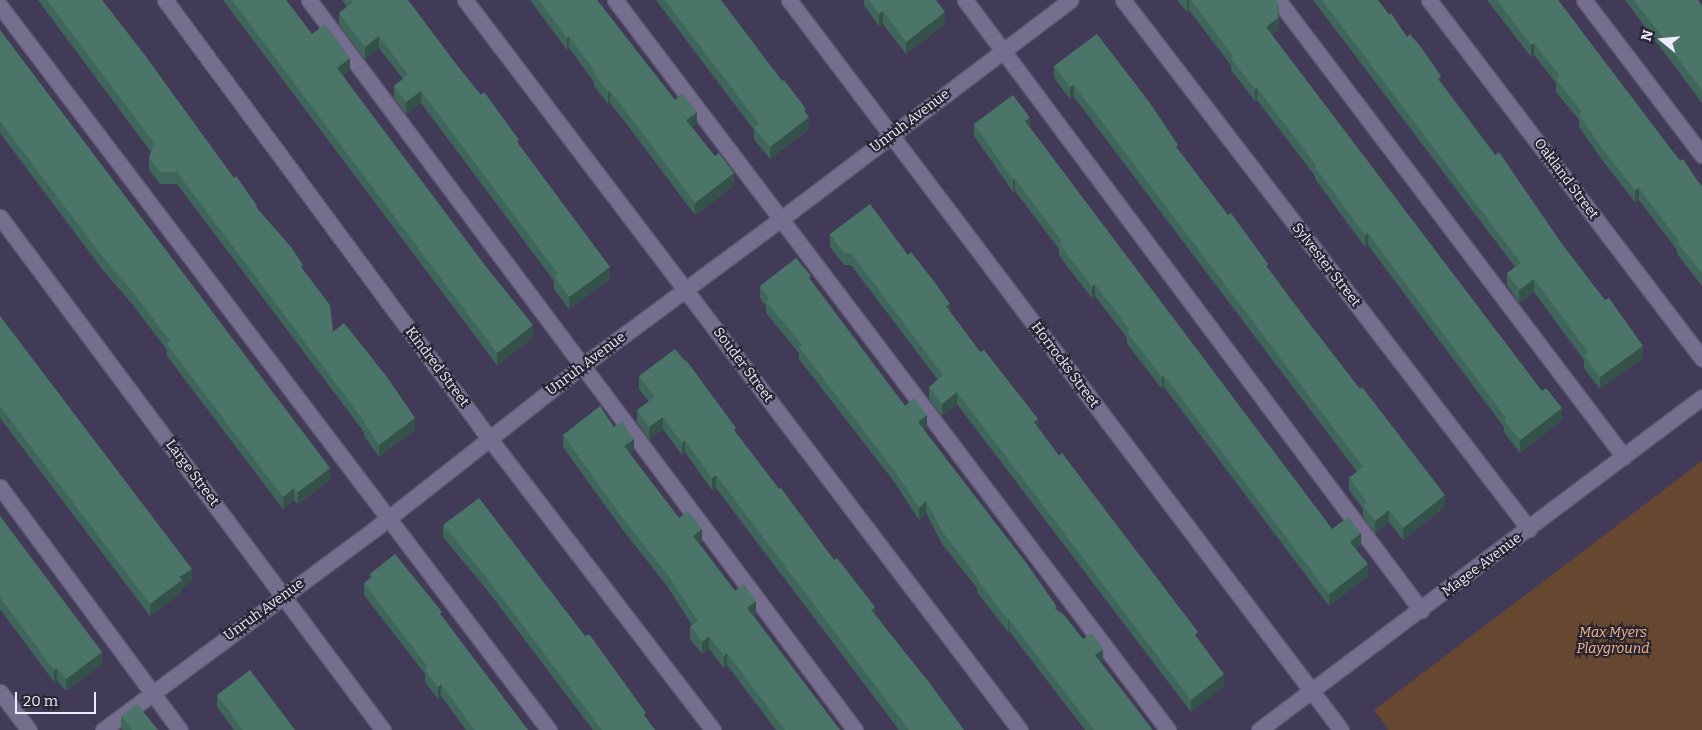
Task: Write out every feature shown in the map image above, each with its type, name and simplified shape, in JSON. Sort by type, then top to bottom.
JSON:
[{"type":"street","name":"Kindred Street","points":[[165,0],[489,438],[713,730]]},
{"type":"street","points":[[309,0],[855,730]]},
{"type":"street","name":"Souder Street","points":[[465,0],[1020,730]]},
{"type":"street","points":[[615,0],[1168,730]]},
{"type":"street","name":"Horrocks Street","points":[[788,0],[1341,730]]},
{"type":"street","points":[[965,0],[1422,610]]},
{"type":"street","name":"Unruh Avenue","points":[[103,730],[388,518],[582,366],[781,219],[1071,0]]},
{"type":"street","name":"Sylvester Street","points":[[1123,0],[1529,529]]},
{"type":"street","points":[[1278,0],[1624,457]]},
{"type":"street","name":"Oakland Street","points":[[1429,0],[1702,359]]},
{"type":"street","points":[[1584,0],[1702,155]]},
{"type":"street","points":[[0,6],[550,730]]},
{"type":"street","name":"Large Street","points":[[0,217],[383,730]]},
{"type":"street","name":"Magee Avenue","points":[[1259,730],[1422,610],[1702,397]]},
{"type":"street","points":[[0,487],[180,730]]},
{"type":"street","points":[[0,692],[29,730]]},
{"type":"green space","name":"Max Myers Playground","points":[[1702,461],[1702,730],[1389,730],[1374,710]]},
{"type":"building","points":[[47,0],[102,0],[144,54],[234,178],[236,176],[256,207],[291,247],[303,265],[301,267],[330,305],[333,332],[344,323],[387,377],[415,418],[379,445],[365,422],[177,172],[160,172],[149,158],[154,143]]},
{"type":"building","points":[[232,0],[286,0],[312,34],[325,24],[350,58],[337,68],[487,268],[533,325],[497,353]]},
{"type":"building","points":[[351,0],[408,0],[481,95],[484,92],[519,140],[517,142],[610,267],[569,297],[554,276],[558,274],[421,91],[406,102],[394,86],[408,75],[379,36],[365,47],[339,13],[353,2]]},
{"type":"building","points":[[539,0],[597,0],[675,100],[682,93],[697,112],[686,120],[715,156],[719,153],[734,173],[695,203],[625,110],[594,74],[596,73],[569,36],[567,38]]},
{"type":"building","points":[[665,0],[721,0],[782,81],[784,80],[806,109],[804,111],[809,117],[770,147],[754,127],[759,124]]},
{"type":"building","points":[[869,0],[936,0],[945,12],[906,42],[883,11],[879,14]]},
{"type":"building","points":[[1191,0],[1276,0],[1279,5],[1278,18],[1266,27],[1542,391],[1546,388],[1562,408],[1520,440],[1504,420],[1506,418],[1368,233],[1365,235],[1315,167],[1317,166],[1257,88],[1255,89],[1231,58],[1233,56]]},
{"type":"building","points":[[1322,0],[1378,0],[1389,15],[1391,13],[1407,37],[1410,34],[1423,50],[1441,76],[1438,79],[1495,155],[1499,152],[1562,244],[1605,300],[1609,298],[1643,346],[1600,377],[1584,355],[1588,352],[1534,279],[1519,290],[1507,273],[1521,263]]},
{"type":"building","points":[[1497,0],[1558,0],[1680,161],[1683,159],[1702,186],[1702,273],[1677,242],[1679,241],[1639,188],[1635,190],[1602,148],[1579,115],[1582,112],[1556,79],[1560,76],[1534,43],[1531,45]]},
{"type":"building","points":[[1634,0],[1698,0],[1702,6],[1702,90]]},
{"type":"building","points":[[0,30],[330,468],[298,492],[294,488],[283,497],[167,344],[170,341],[133,292],[102,256],[0,121]]},
{"type":"building","points":[[1097,34],[1150,103],[1178,145],[1176,147],[1228,215],[1231,213],[1268,264],[1266,266],[1302,314],[1360,389],[1362,387],[1445,495],[1403,528],[1389,510],[1375,521],[1363,505],[1367,502],[1349,478],[1363,467],[1074,85],[1070,87],[1054,66]]},
{"type":"building","points":[[1013,95],[1030,118],[1025,121],[1332,529],[1348,517],[1361,533],[1350,542],[1368,564],[1329,594],[1177,392],[1164,376],[1162,377],[1127,332],[1130,330],[1095,284],[1092,286],[1069,257],[1059,243],[1062,241],[1015,179],[1013,180],[974,124]]},
{"type":"building","points":[[870,204],[908,255],[911,252],[936,284],[950,304],[946,306],[980,352],[984,350],[1017,392],[1038,419],[1034,422],[1059,456],[1062,453],[1198,632],[1195,635],[1224,674],[1191,700],[957,392],[942,404],[929,387],[943,375],[851,253],[844,253],[830,234]]},
{"type":"building","points":[[796,258],[905,406],[914,398],[927,415],[918,422],[1027,564],[1057,607],[1054,608],[1064,615],[1083,639],[1092,633],[1103,649],[1095,655],[1152,729],[1094,730],[977,579],[942,531],[926,501],[919,508],[895,471],[799,347],[802,345],[766,301],[769,299],[760,286]]},
{"type":"building","points":[[0,316],[192,569],[179,577],[182,580],[150,604],[0,406]]},
{"type":"building","points":[[675,349],[686,360],[736,428],[734,430],[779,489],[781,488],[834,560],[837,558],[875,607],[871,610],[928,681],[964,730],[909,730],[716,475],[712,478],[685,440],[682,443],[663,417],[649,427],[637,410],[655,397],[639,376]]},
{"type":"building","points":[[600,406],[614,427],[622,421],[634,439],[624,446],[679,518],[688,511],[702,529],[693,536],[735,591],[744,584],[756,601],[747,608],[840,730],[785,730],[727,653],[724,656],[709,636],[702,642],[690,626],[698,621],[667,574],[622,517],[563,435]]},
{"type":"building","points":[[479,498],[585,636],[589,634],[646,713],[644,715],[655,730],[602,730],[487,578],[443,525]]},
{"type":"building","points":[[0,516],[102,652],[66,679],[57,668],[54,670],[0,597]]},
{"type":"building","points":[[395,554],[442,612],[440,614],[528,730],[475,730],[441,684],[438,687],[425,670],[428,667],[364,583],[372,577],[370,574]]},
{"type":"building","points":[[250,670],[295,730],[243,730],[217,695]]},
{"type":"building","points":[[137,704],[158,730],[132,730],[121,716]]}]
